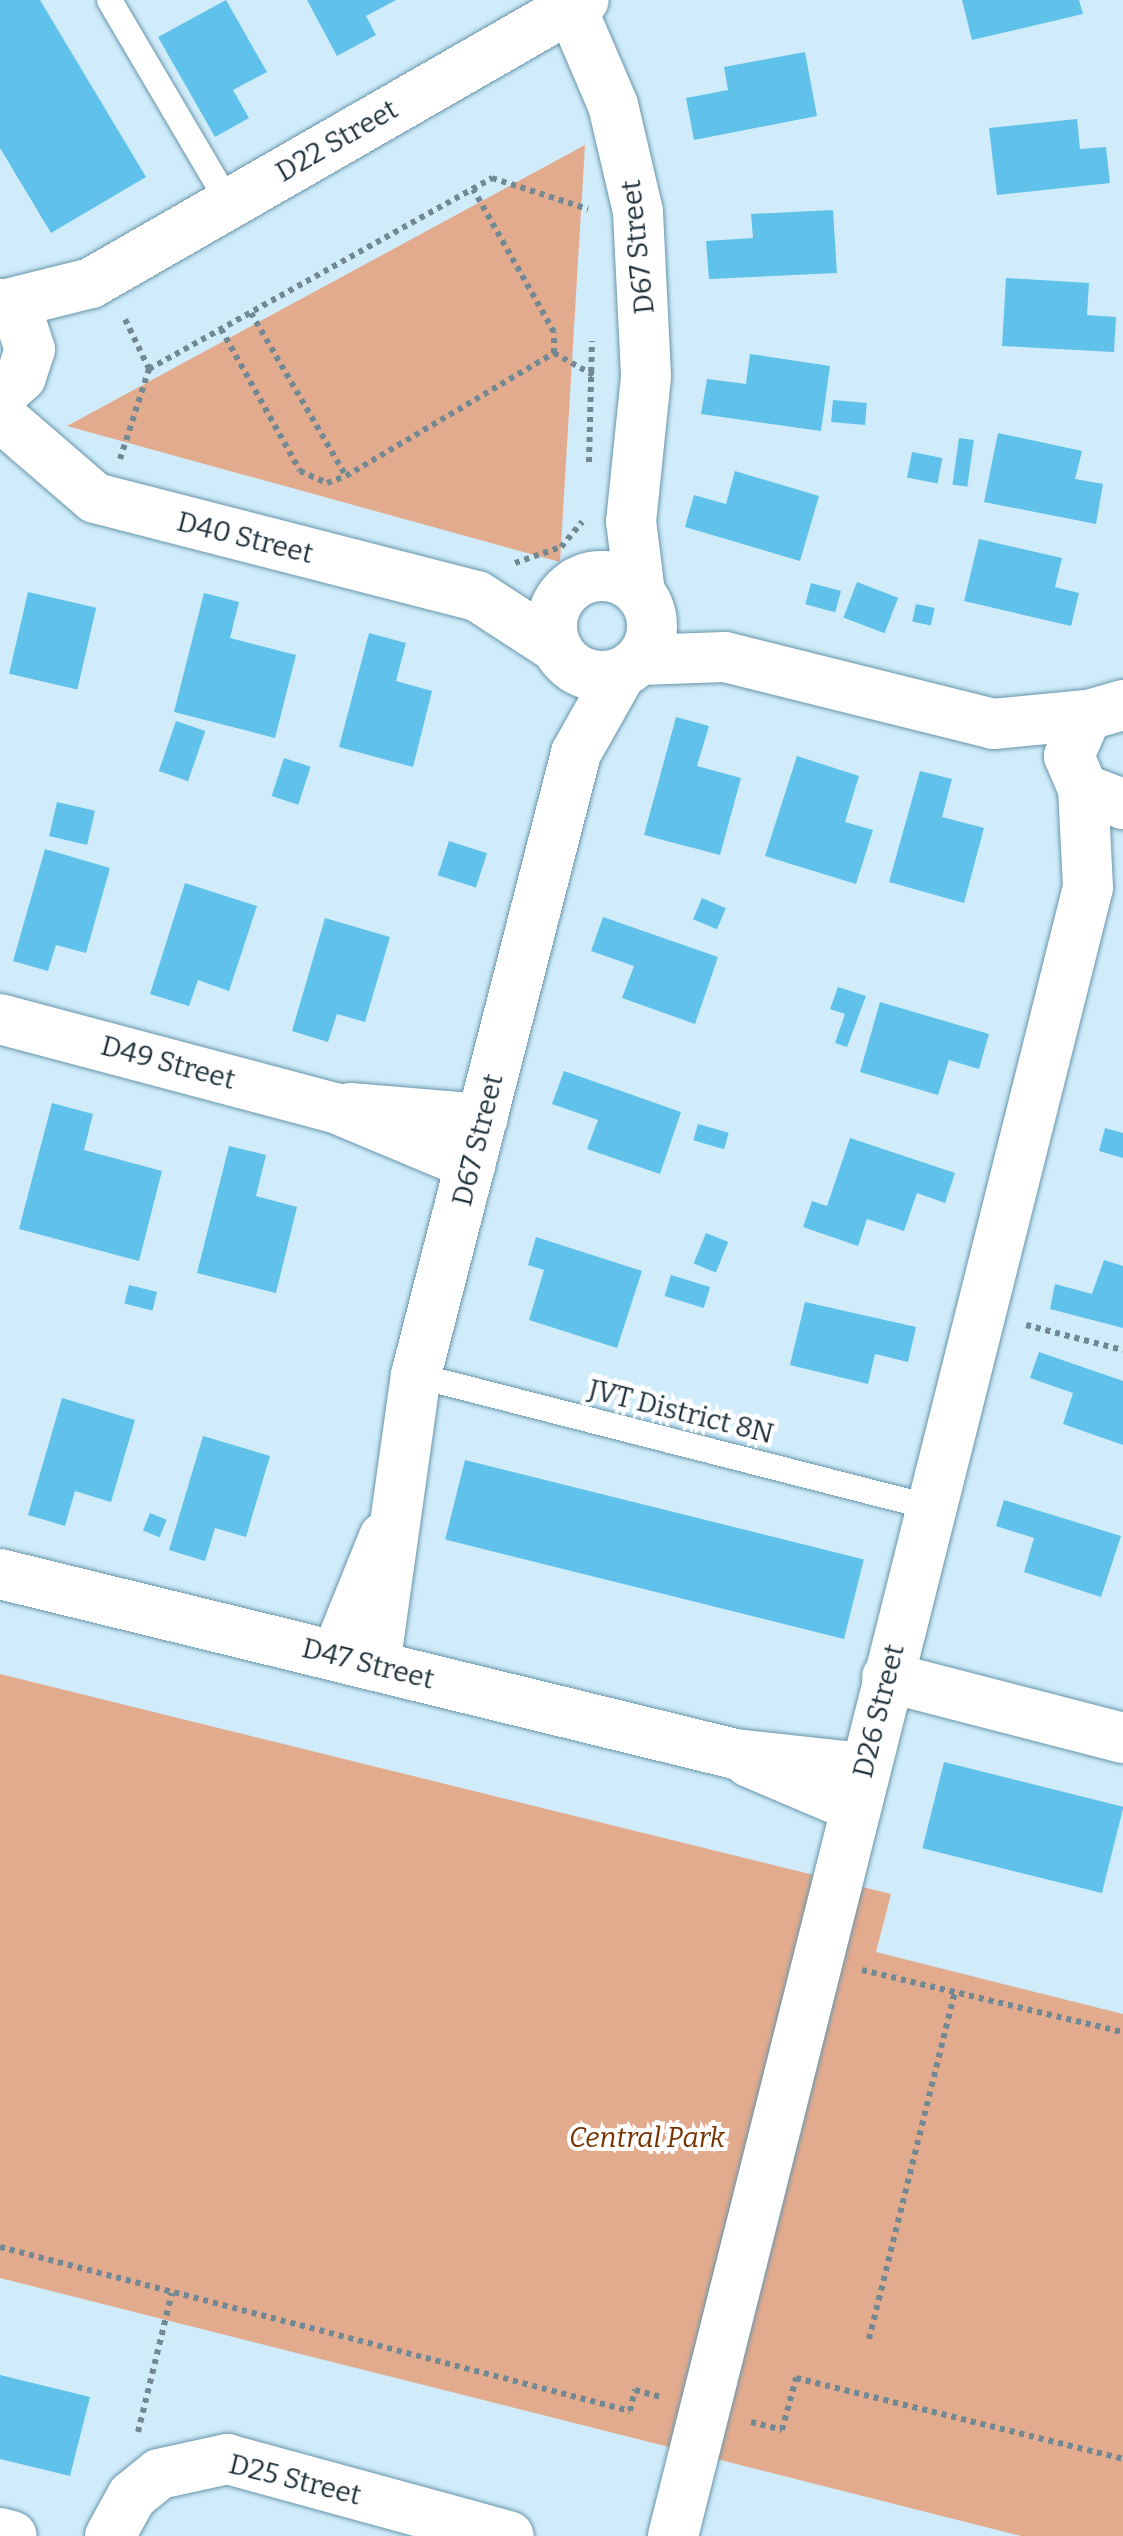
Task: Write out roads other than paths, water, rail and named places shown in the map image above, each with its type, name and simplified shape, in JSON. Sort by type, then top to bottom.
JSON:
[{"type":"street","name":"D22 Street","points":[[2,304],[97,279],[578,4]]},
{"type":"street","name":"D67 Street","points":[[576,584],[646,377],[638,212],[613,105],[578,4]]},
{"type":"street","name":"D22 Street","points":[[17,396],[97,279]]},
{"type":"street","name":"D40 Street","points":[[2,304],[17,396],[71,485],[121,507],[492,579],[576,584]]},
{"type":"street","name":"D67 Street","points":[[606,495],[643,598]]},
{"type":"street","points":[[725,658],[612,577],[576,584],[553,615],[562,655],[587,674],[725,658],[993,724],[1094,790]]},
{"type":"street","name":"D40 Street","points":[[492,579],[562,655]]},
{"type":"street","points":[[631,666],[652,632],[643,598]]},
{"type":"street","name":"D67 Street","points":[[562,655],[576,753]]},
{"type":"street","name":"D67 Street","points":[[356,1661],[387,1615],[389,1528],[416,1375],[576,753],[631,666]]},
{"type":"street","points":[[993,724],[1107,701]]},
{"type":"street","name":"D26 Street","points":[[673,2536],[1088,887],[1094,790],[1070,744],[1107,701]]},
{"type":"street","name":"D26 Street","points":[[1088,887],[1123,823]]},
{"type":"street","name":"D49 Street","points":[[0,1019],[477,1142]]},
{"type":"street","name":"D47 Street","points":[[0,1574],[736,1754],[859,1788]]},
{"type":"street","points":[[888,1678],[1123,1738]]},
{"type":"street","name":"D25 Street","points":[[110,2536],[132,2496],[159,2474],[226,2459],[509,2536]]},
{"type":"street","points":[[0,2533],[12,2536]]},
{"type":"lane","points":[[109,0],[229,204]]},
{"type":"lane","name":"JVT District 8N","points":[[416,1375],[931,1507]]},
{"type":"park label","name":"Central Park","points":[[647,2138]]}]
